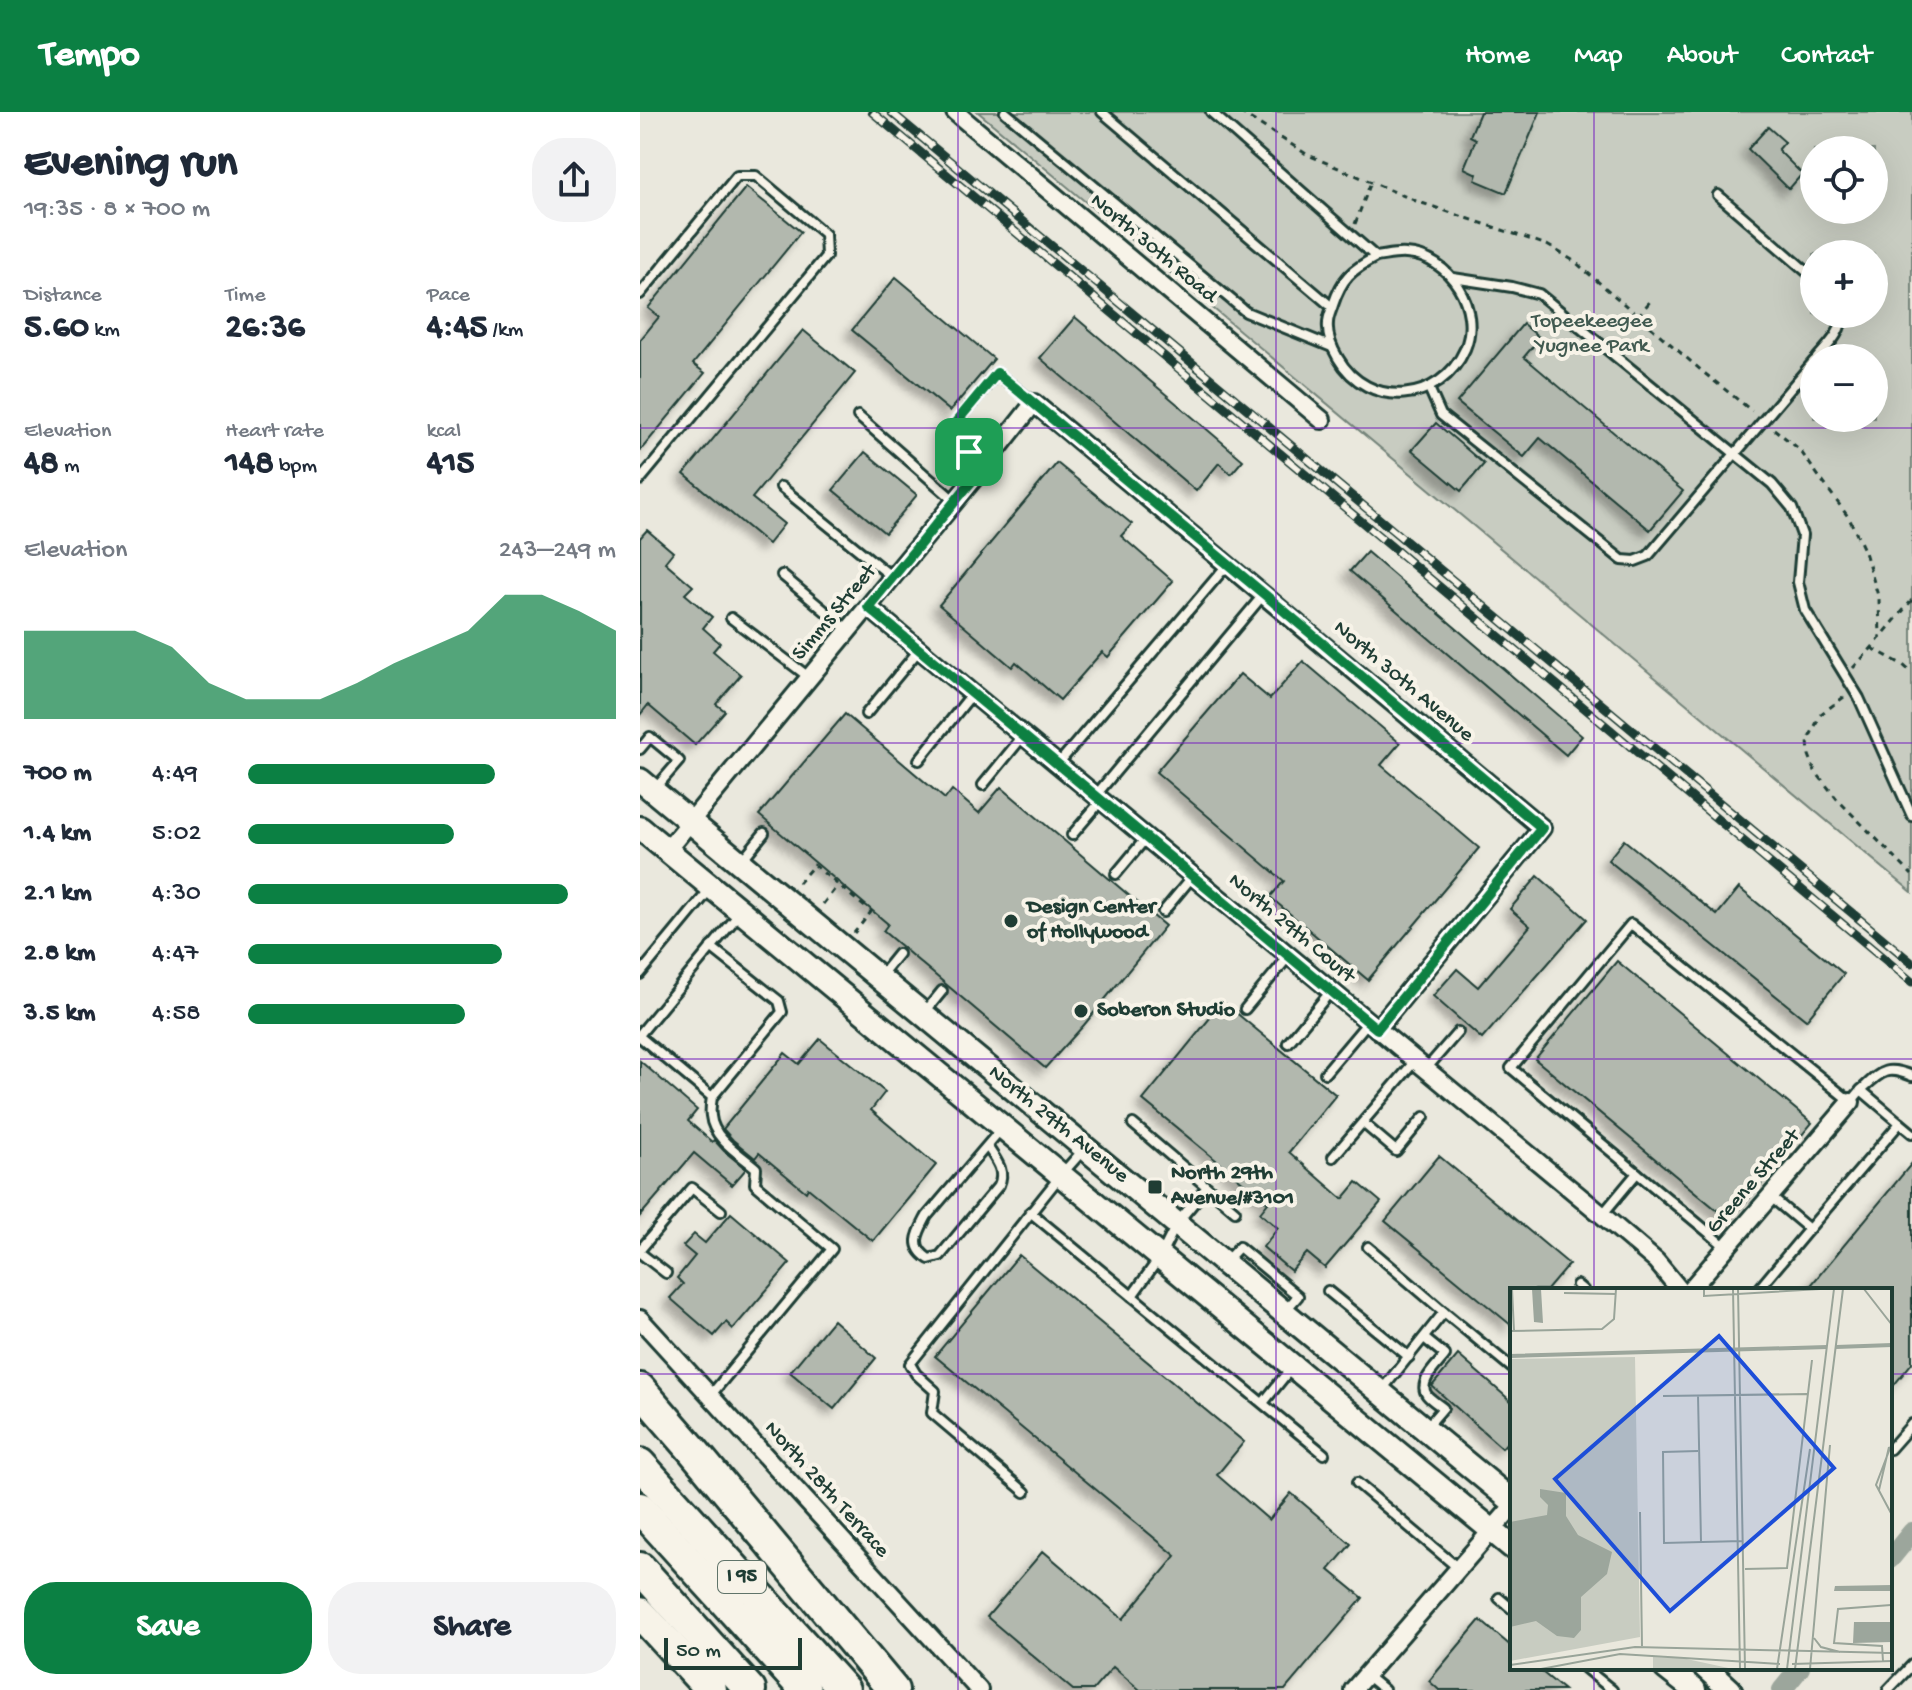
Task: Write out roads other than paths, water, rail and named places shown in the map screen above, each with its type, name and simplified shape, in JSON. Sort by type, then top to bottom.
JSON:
[{"type":"highway","points":[[640,1389],[893,1690]]},
{"type":"highway","name":"I 95","points":[[640,1464],[844,1690]]},
{"type":"highway","points":[[640,1508],[805,1690]]},
{"type":"highway","points":[[640,1568],[750,1690]]},
{"type":"highway","points":[[640,1613],[711,1690]]},
{"type":"highway","points":[[640,1642],[689,1690]]},
{"type":"street","name":"North 30th Road","points":[[955,112],[1322,420]]},
{"type":"street","name":"Simms Street","points":[[667,850],[1034,403]]},
{"type":"street","name":"North 30th Avenue","points":[[1034,403],[1542,828],[1372,1026]]},
{"type":"street","name":"North 29th Court","points":[[868,607],[1602,1215],[1656,1261],[1678,1288]]},
{"type":"street","name":"North 29th Avenue","points":[[647,785],[1510,1502]]},
{"type":"street","name":"North 29th Avenue","points":[[640,828],[1510,1545]]},
{"type":"street","name":"Greene Street","points":[[1692,1288],[1856,1096]]},
{"type":"street","name":"North 28th Terrace","points":[[640,1319],[979,1690]]},
{"type":"street","points":[[1353,1690],[1510,1507]]},
{"type":"street","points":[[1668,1670],[1689,1688]]},
{"type":"street","points":[[1707,1670],[1730,1690]]},
{"type":"lane","points":[[1005,112],[1246,312],[1332,347]]},
{"type":"lane","points":[[1102,112],[1332,307]]},
{"type":"lane","points":[[1211,112],[1376,257]]},
{"type":"lane","points":[[640,294],[737,176],[756,176],[825,234],[826,256],[640,480]]},
{"type":"lane","points":[[1718,195],[1800,266]]},
{"type":"lane","points":[[1408,254],[1433,262],[1453,278],[1465,300],[1470,323],[1465,348],[1450,372],[1429,388],[1414,393],[1383,393],[1362,385],[1345,370],[1332,347],[1328,322],[1332,307],[1339,286],[1357,267],[1376,257],[1408,254]]},
{"type":"lane","points":[[1453,278],[1539,294],[1772,484],[1792,508],[1802,535],[1798,582],[1805,610],[1854,690],[1912,816]]},
{"type":"lane","points":[[985,465],[947,433],[997,373],[1034,403]]},
{"type":"lane","points":[[1429,388],[1441,415],[1622,560],[1635,561],[1648,556],[1800,377]]},
{"type":"lane","points":[[858,416],[955,502]]},
{"type":"lane","points":[[781,487],[893,577]]},
{"type":"lane","points":[[1058,764],[1228,564]]},
{"type":"lane","points":[[782,575],[849,631]]},
{"type":"lane","points":[[1072,835],[1264,594]]},
{"type":"lane","points":[[731,618],[810,678]]},
{"type":"lane","points":[[866,714],[919,649]]},
{"type":"lane","points":[[919,760],[973,693]]},
{"type":"lane","points":[[983,785],[1024,735]]},
{"type":"lane","points":[[640,749],[650,737],[679,761],[647,785]]},
{"type":"lane","points":[[740,862],[764,833]]},
{"type":"lane","points":[[1116,874],[1147,838]]},
{"type":"lane","points":[[1163,912],[1193,876]]},
{"type":"lane","points":[[640,974],[712,888]]},
{"type":"lane","points":[[712,1097],[640,1035],[741,911]]},
{"type":"lane","points":[[1727,1247],[1511,1068],[1631,924],[1856,1096],[1912,1133]]},
{"type":"lane","points":[[710,1396],[832,1249],[755,1184],[756,1168],[720,1138],[715,1130],[711,1118],[712,1097],[782,1012],[779,1001],[711,947]]},
{"type":"lane","points":[[878,977],[898,954]]},
{"type":"lane","points":[[1245,1009],[1289,956]]},
{"type":"lane","points":[[923,1014],[942,991]]},
{"type":"lane","points":[[1288,1043],[1331,991]]},
{"type":"lane","points":[[1325,1073],[1372,1026]]},
{"type":"lane","points":[[1333,1157],[1420,1065],[1458,1032]]},
{"type":"lane","points":[[1856,1096],[1879,1073],[1896,1070],[1912,1076]]},
{"type":"lane","points":[[1363,1123],[1396,1151],[1424,1117]]},
{"type":"lane","points":[[1760,1288],[1900,1123]]},
{"type":"lane","points":[[1133,1124],[1235,1211]]},
{"type":"lane","points":[[987,1146],[1001,1169],[999,1185],[940,1256],[929,1259],[920,1253],[918,1232],[927,1216],[1003,1127]]},
{"type":"lane","points":[[1025,1492],[932,1413],[935,1391],[910,1364],[1085,1147]]},
{"type":"lane","points":[[1602,1215],[1637,1173]]},
{"type":"lane","points":[[1132,1296],[1160,1257],[1177,1223],[1207,1187]]},
{"type":"lane","points":[[666,1273],[640,1252],[692,1188],[721,1211]]},
{"type":"lane","points":[[1770,1196],[1809,1229]]},
{"type":"lane","points":[[1030,1212],[1324,1454]]},
{"type":"lane","points":[[1368,1247],[1510,1366]]},
{"type":"lane","points":[[1328,1291],[1409,1357]]},
{"type":"lane","points":[[1381,1392],[1444,1312]]},
{"type":"lane","points":[[1424,1338],[1445,1355],[1425,1382],[1426,1394],[1443,1408],[1425,1429]]},
{"type":"lane","points":[[1263,1403],[1293,1367]]},
{"type":"lane","points":[[1892,1447],[1912,1424]]},
{"type":"lane","points":[[1357,1483],[1459,1568]]},
{"type":"lane","points":[[1499,1598],[1510,1607]]},
{"type":"lane","points":[[1888,1690],[1912,1665]]},
{"type":"lane","points":[[1587,1670],[1612,1690]]},
{"type":"lane","points":[[1689,1688],[1703,1670]]},
{"type":"lane","points":[[1366,1675],[1384,1690]]},
{"type":"waterway","points":[[1892,1557],[1912,1532]]},
{"type":"waterway","points":[[1782,1690],[1798,1670]]},
{"type":"railway","points":[[872,112],[1912,982]]},
{"type":"railway","points":[[891,112],[1912,963]]},
{"type":"place","name":"Design Center of Hollywood","points":[[1011,921]]},
{"type":"place","name":"Soberon Studio","points":[[1081,1011]]},
{"type":"place","name":"North 29th Avenue/#3101","points":[[1155,1187]]},
{"type":"park label","name":"Topeekeegee Yugnee Park","points":[[1592,334]]}]
